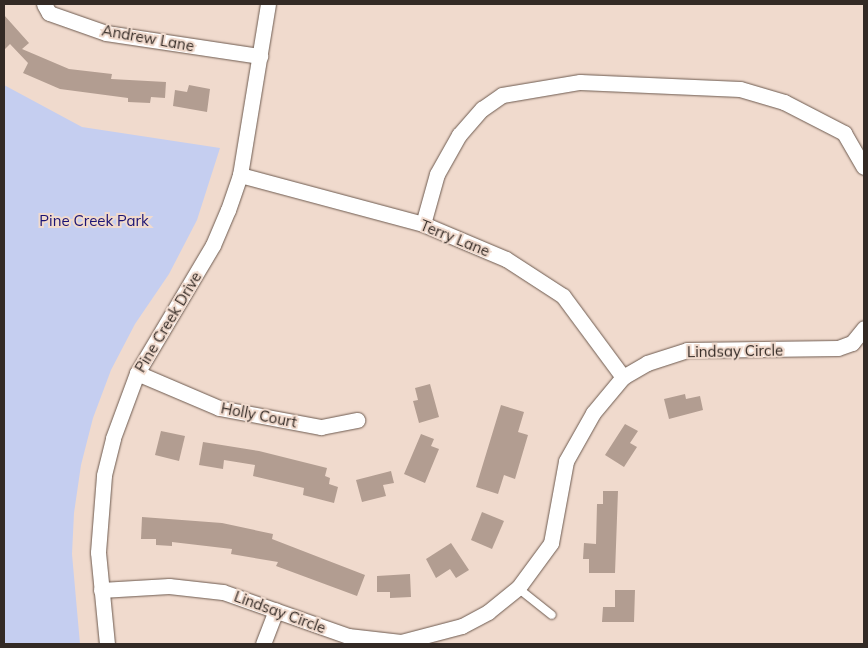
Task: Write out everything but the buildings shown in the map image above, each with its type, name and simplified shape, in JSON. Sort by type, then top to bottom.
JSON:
[{"type":"street","name":"Andrew Lane","points":[[44,4],[49,13],[106,33],[260,56]]},
{"type":"street","name":"Pine Creek Drive","points":[[107,644],[100,590],[98,552],[104,475],[113,438],[137,373],[213,245],[240,175],[268,4]]},
{"type":"street","points":[[423,224],[437,174],[459,135],[482,109],[502,95],[580,82],[740,89],[784,102],[844,134],[864,167]]},
{"type":"street","name":"Terry Lane","points":[[240,175],[423,224],[506,260],[563,296],[623,377]]},
{"type":"street","name":"Lindsay Circle","points":[[100,590],[169,586],[224,592],[348,636],[401,642],[462,626],[488,612],[518,588],[551,542],[566,461],[593,413],[623,377],[648,363],[687,350],[838,348],[852,343],[864,328]]},
{"type":"street","name":"Holly Court","points":[[137,373],[219,408],[321,426],[357,420]]},
{"type":"street","points":[[263,644],[276,610]]},
{"type":"lane","points":[[518,588],[552,615]]},
{"type":"green space","name":"Pine Creek Park","points":[[4,85],[82,127],[220,148],[197,220],[169,274],[135,324],[111,370],[93,418],[81,465],[74,513],[72,554],[80,644],[4,644]]}]
